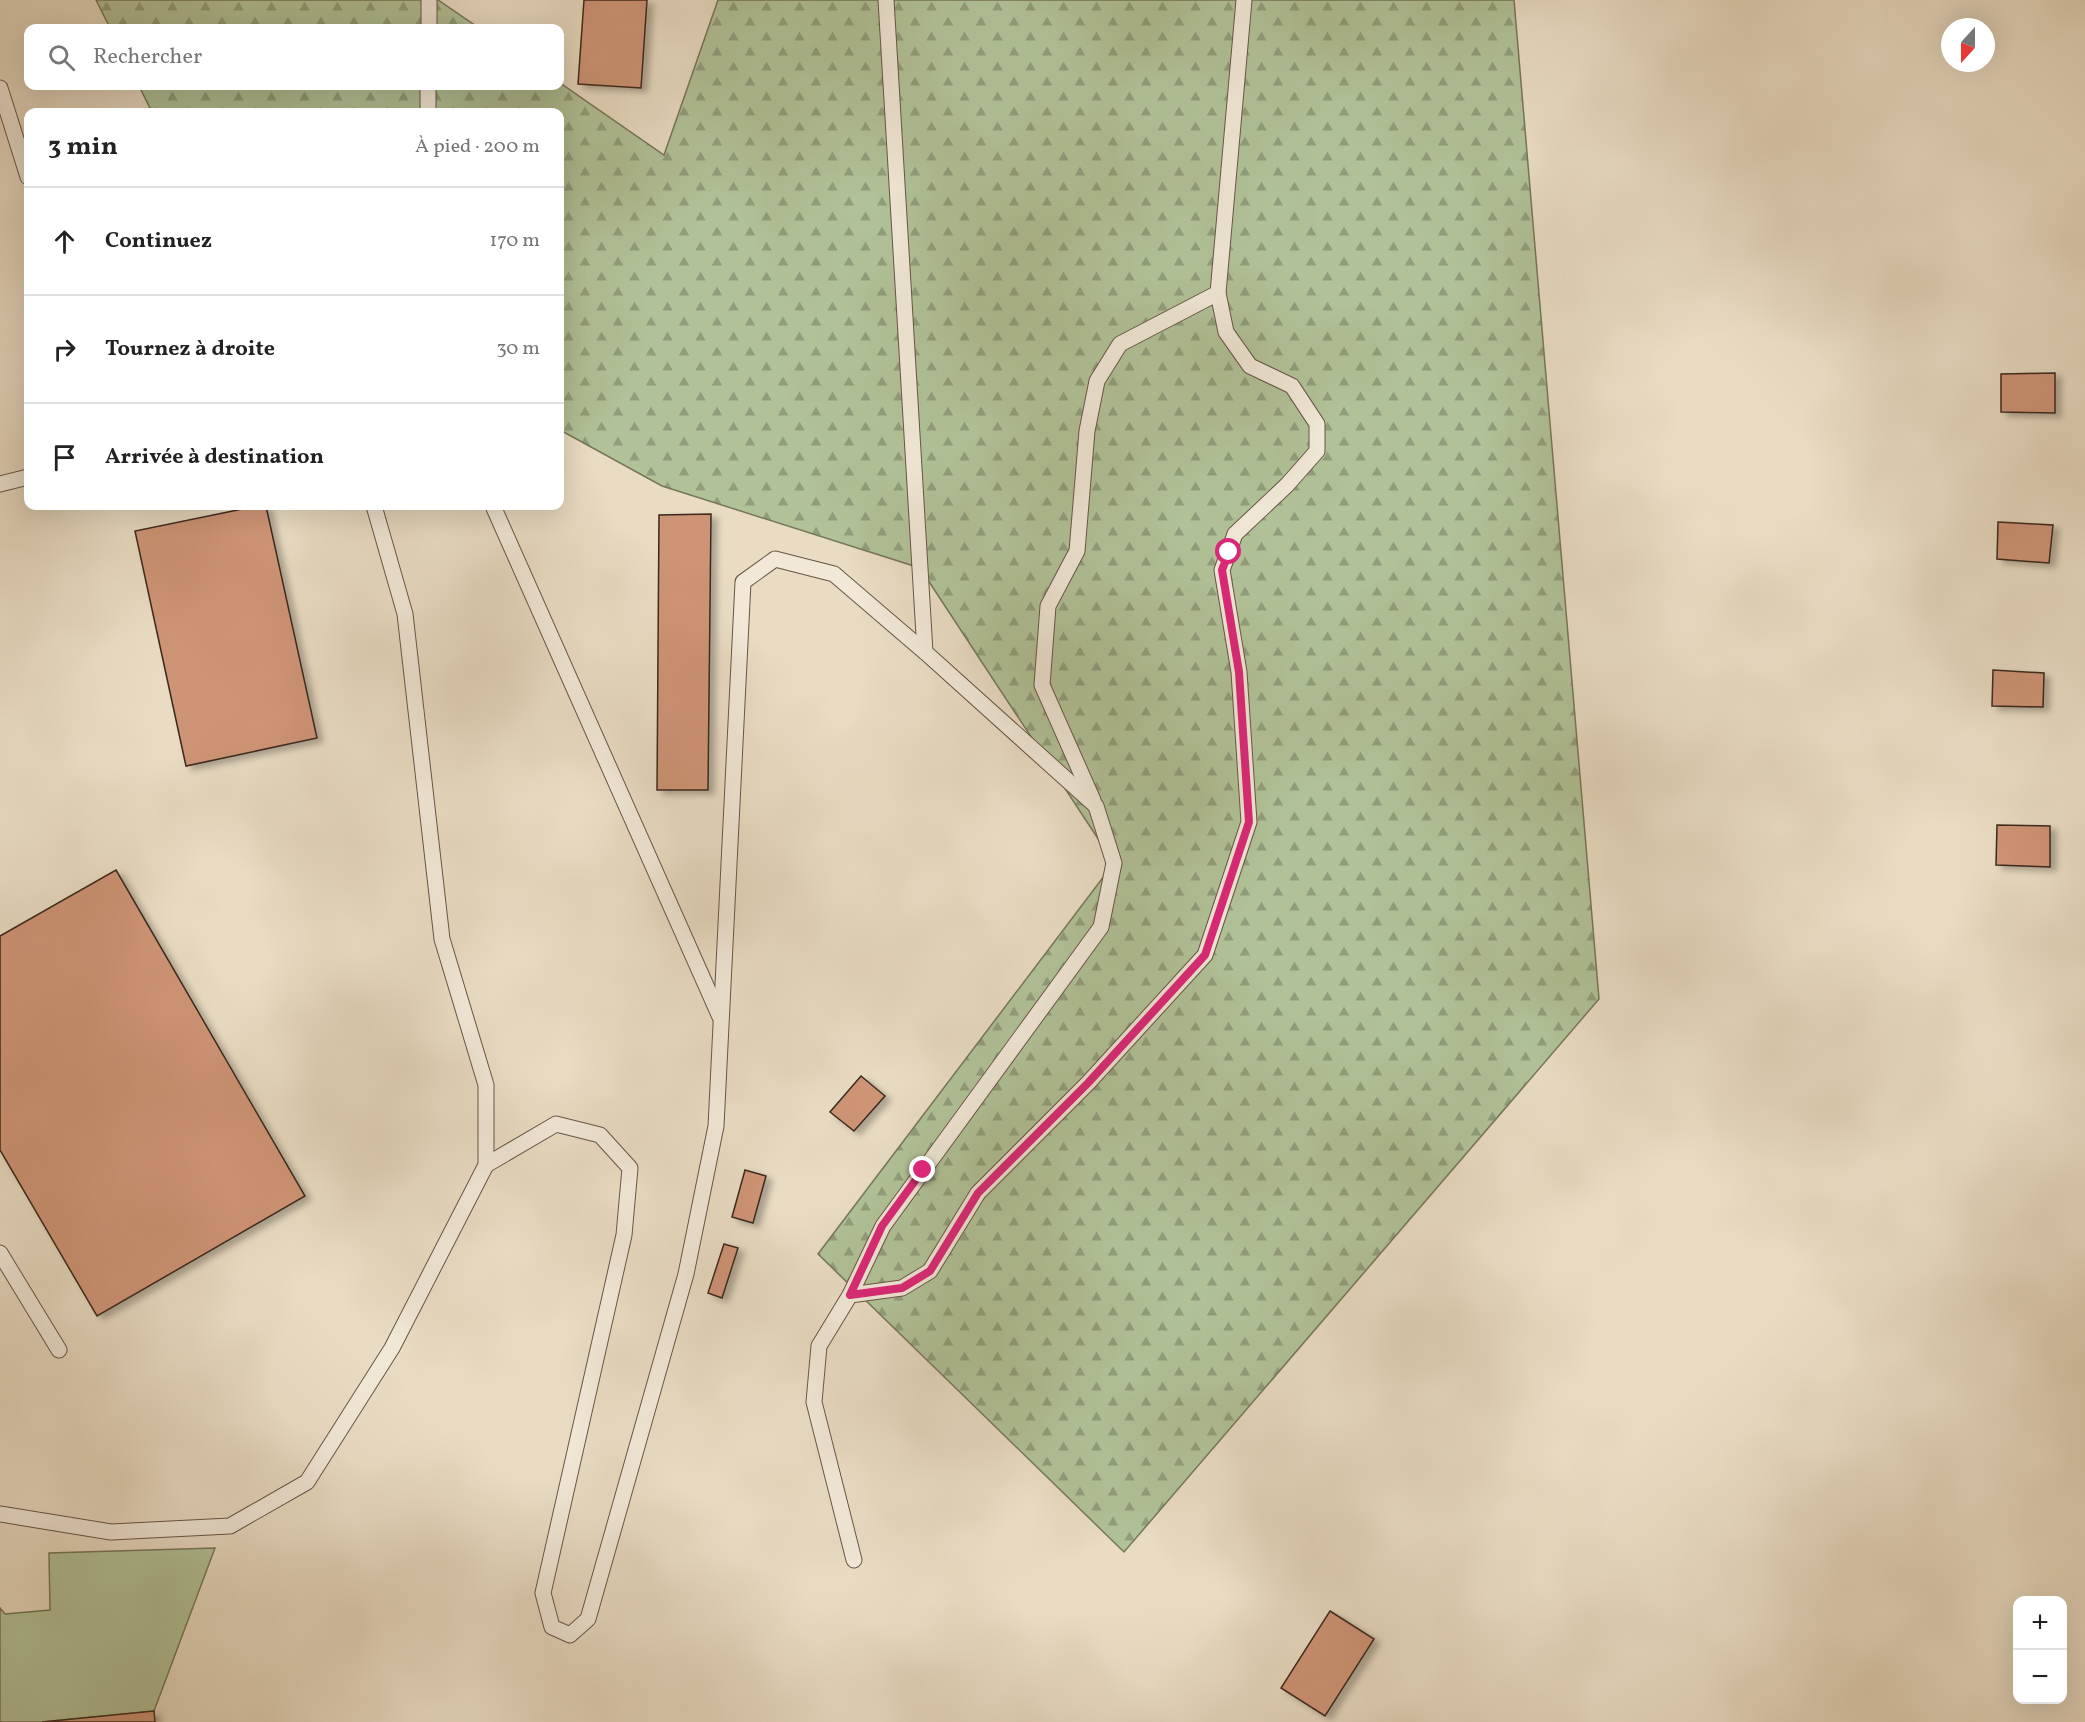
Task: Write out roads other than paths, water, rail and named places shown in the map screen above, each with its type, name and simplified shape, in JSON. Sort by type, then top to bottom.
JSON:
[{"type":"lane","points":[[429,0],[429,24]]},
{"type":"lane","points":[[886,0],[925,652]]},
{"type":"lane","points":[[850,1295],[902,1288],[930,1271],[978,1193],[1088,1083],[1205,955],[1249,822],[1239,672],[1222,570],[1235,534],[1287,485],[1317,451],[1317,424],[1292,386],[1250,366],[1226,332],[1218,292],[1244,0]]},
{"type":"lane","points":[[0,88],[24,164]]},
{"type":"lane","points":[[428,90],[428,108]]},
{"type":"lane","points":[[854,1560],[814,1402],[819,1346],[850,1295],[882,1226],[1101,927],[1114,863],[1096,806],[1042,685],[1048,606],[1077,550],[1087,431],[1096,381],[1120,344],[1218,292]]},
{"type":"lane","points":[[0,484],[24,478]]},
{"type":"lane","points":[[0,1514],[111,1533],[230,1526],[307,1482],[392,1348],[486,1165],[486,1084],[442,939],[405,614],[375,510]]},
{"type":"lane","points":[[495,510],[721,1020]]},
{"type":"lane","points":[[486,1165],[556,1124],[600,1135],[630,1168],[624,1235],[543,1593],[552,1627],[570,1635],[588,1619],[686,1274],[716,1126],[743,582],[775,559],[834,574],[925,652],[1096,806]]},
{"type":"lane","points":[[0,1253],[59,1350]]}]
